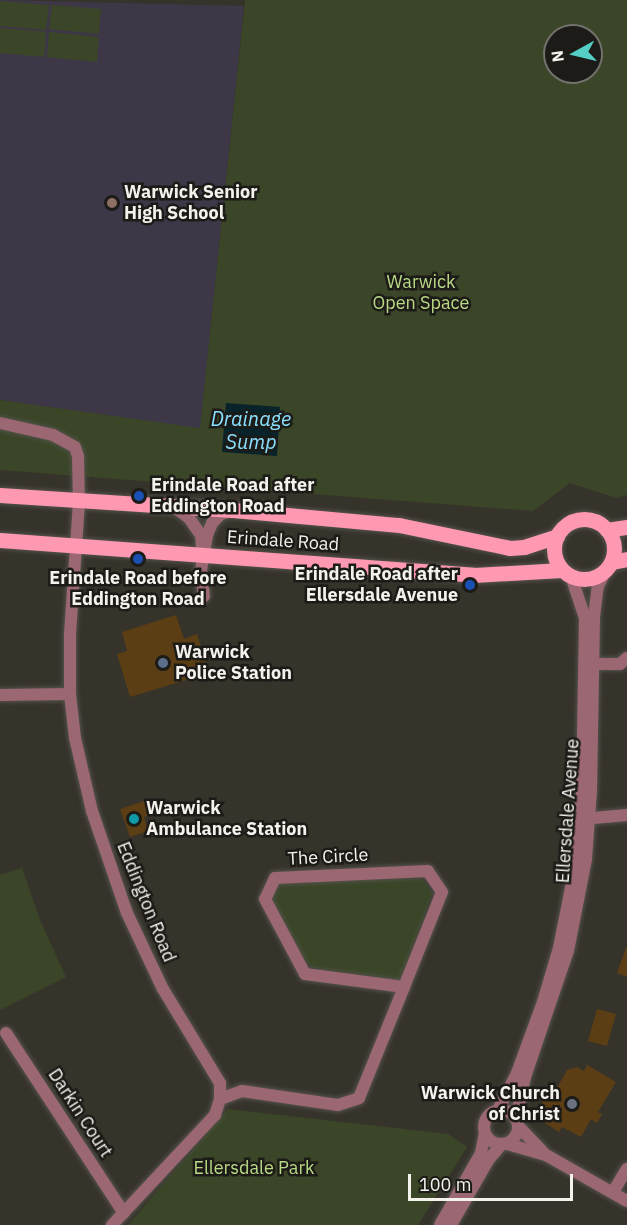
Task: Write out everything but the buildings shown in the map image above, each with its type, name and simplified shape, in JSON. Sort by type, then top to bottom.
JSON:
[{"type":"main road","name":"Erindale Road","points":[[0,495],[79,502],[233,510],[399,525],[510,548],[533,545],[557,536],[571,522],[580,519],[600,523],[607,530]]},
{"type":"main road","points":[[615,564],[614,551],[607,530],[627,527]]},
{"type":"main road","points":[[557,536],[554,554],[566,573]]},
{"type":"main road","name":"Erindale Road","points":[[0,540],[474,575],[566,573],[589,579],[615,564]]},
{"type":"street","name":"Eddington Road","points":[[0,423],[53,435],[75,447],[78,456],[79,502],[75,545],[70,694],[75,738],[92,812],[115,885],[163,989],[220,1083],[220,1099]]},
{"type":"street","points":[[174,507],[189,518],[201,535],[204,596]]},
{"type":"street","points":[[202,554],[212,523],[221,514],[233,510]]},
{"type":"street","name":"Ellersdale Avenue","points":[[440,1225],[481,1153],[486,1119],[498,1110],[517,1074],[559,948],[585,819],[596,598],[615,564]]},
{"type":"street","name":"Ellersdale Avenue","points":[[451,1225],[489,1159],[517,1135],[525,1077],[568,951],[586,859],[585,618],[566,573]]},
{"type":"street","points":[[594,663],[617,664],[626,660]]},
{"type":"street","points":[[0,695],[70,694]]},
{"type":"street","points":[[585,819],[627,815]]},
{"type":"street","name":"The Circle","points":[[220,1099],[242,1091],[338,1105],[359,1098],[404,987],[442,892],[428,871],[275,878],[264,899],[304,975],[404,987]]},
{"type":"street","name":"Darkin Court","points":[[6,1033],[124,1213]]},
{"type":"street","points":[[112,1225],[216,1115],[220,1099]]},
{"type":"street","points":[[498,1110],[506,1111],[546,1155]]},
{"type":"street","points":[[485,1134],[489,1141],[546,1155],[627,1201]]},
{"type":"street","points":[[613,1192],[627,1169]]},
{"type":"shaded area","name":"Warwick Senior High School","points":[[0,0],[244,6],[200,429],[0,400]]},
{"type":"green space","name":"Warwick Open Space","points":[[245,0],[627,0],[627,495],[616,498],[570,483],[533,511],[0,470],[0,400],[200,428]]},
{"type":"green space","points":[[0,1],[49,5],[46,30],[0,26]]},
{"type":"green space","points":[[52,5],[101,9],[99,34],[49,29]]},
{"type":"green space","points":[[0,28],[46,32],[44,57],[0,53]]},
{"type":"green space","points":[[49,32],[99,37],[97,62],[47,57]]},
{"type":"green space","points":[[22,868],[40,920],[66,977],[0,1010],[0,875]]},
{"type":"green space","points":[[422,879],[432,893],[401,980],[313,968],[306,962],[272,900],[274,887],[279,880]]},
{"type":"green space","name":"Ellersdale Park","points":[[228,1109],[448,1134],[467,1147],[418,1225],[128,1225]]},
{"type":"water","name":"Drainage Sump","points":[[226,403],[280,407],[277,456],[222,452]]},
{"type":"place","name":"Warwick Senior High School","points":[[112,203]]},
{"type":"place","name":"Erindale Road after Eddington Road","points":[[139,496]]},
{"type":"place","name":"Erindale Road before Eddington Road","points":[[138,559]]},
{"type":"place","name":"Erindale Road after Ellersdale Avenue","points":[[470,585]]},
{"type":"place","name":"Warwick Police Station","points":[[163,663]]},
{"type":"place","name":"Warwick Ambulance Station","points":[[134,819]]},
{"type":"place","name":"Warwick Church of Christ","points":[[572,1104]]}]
